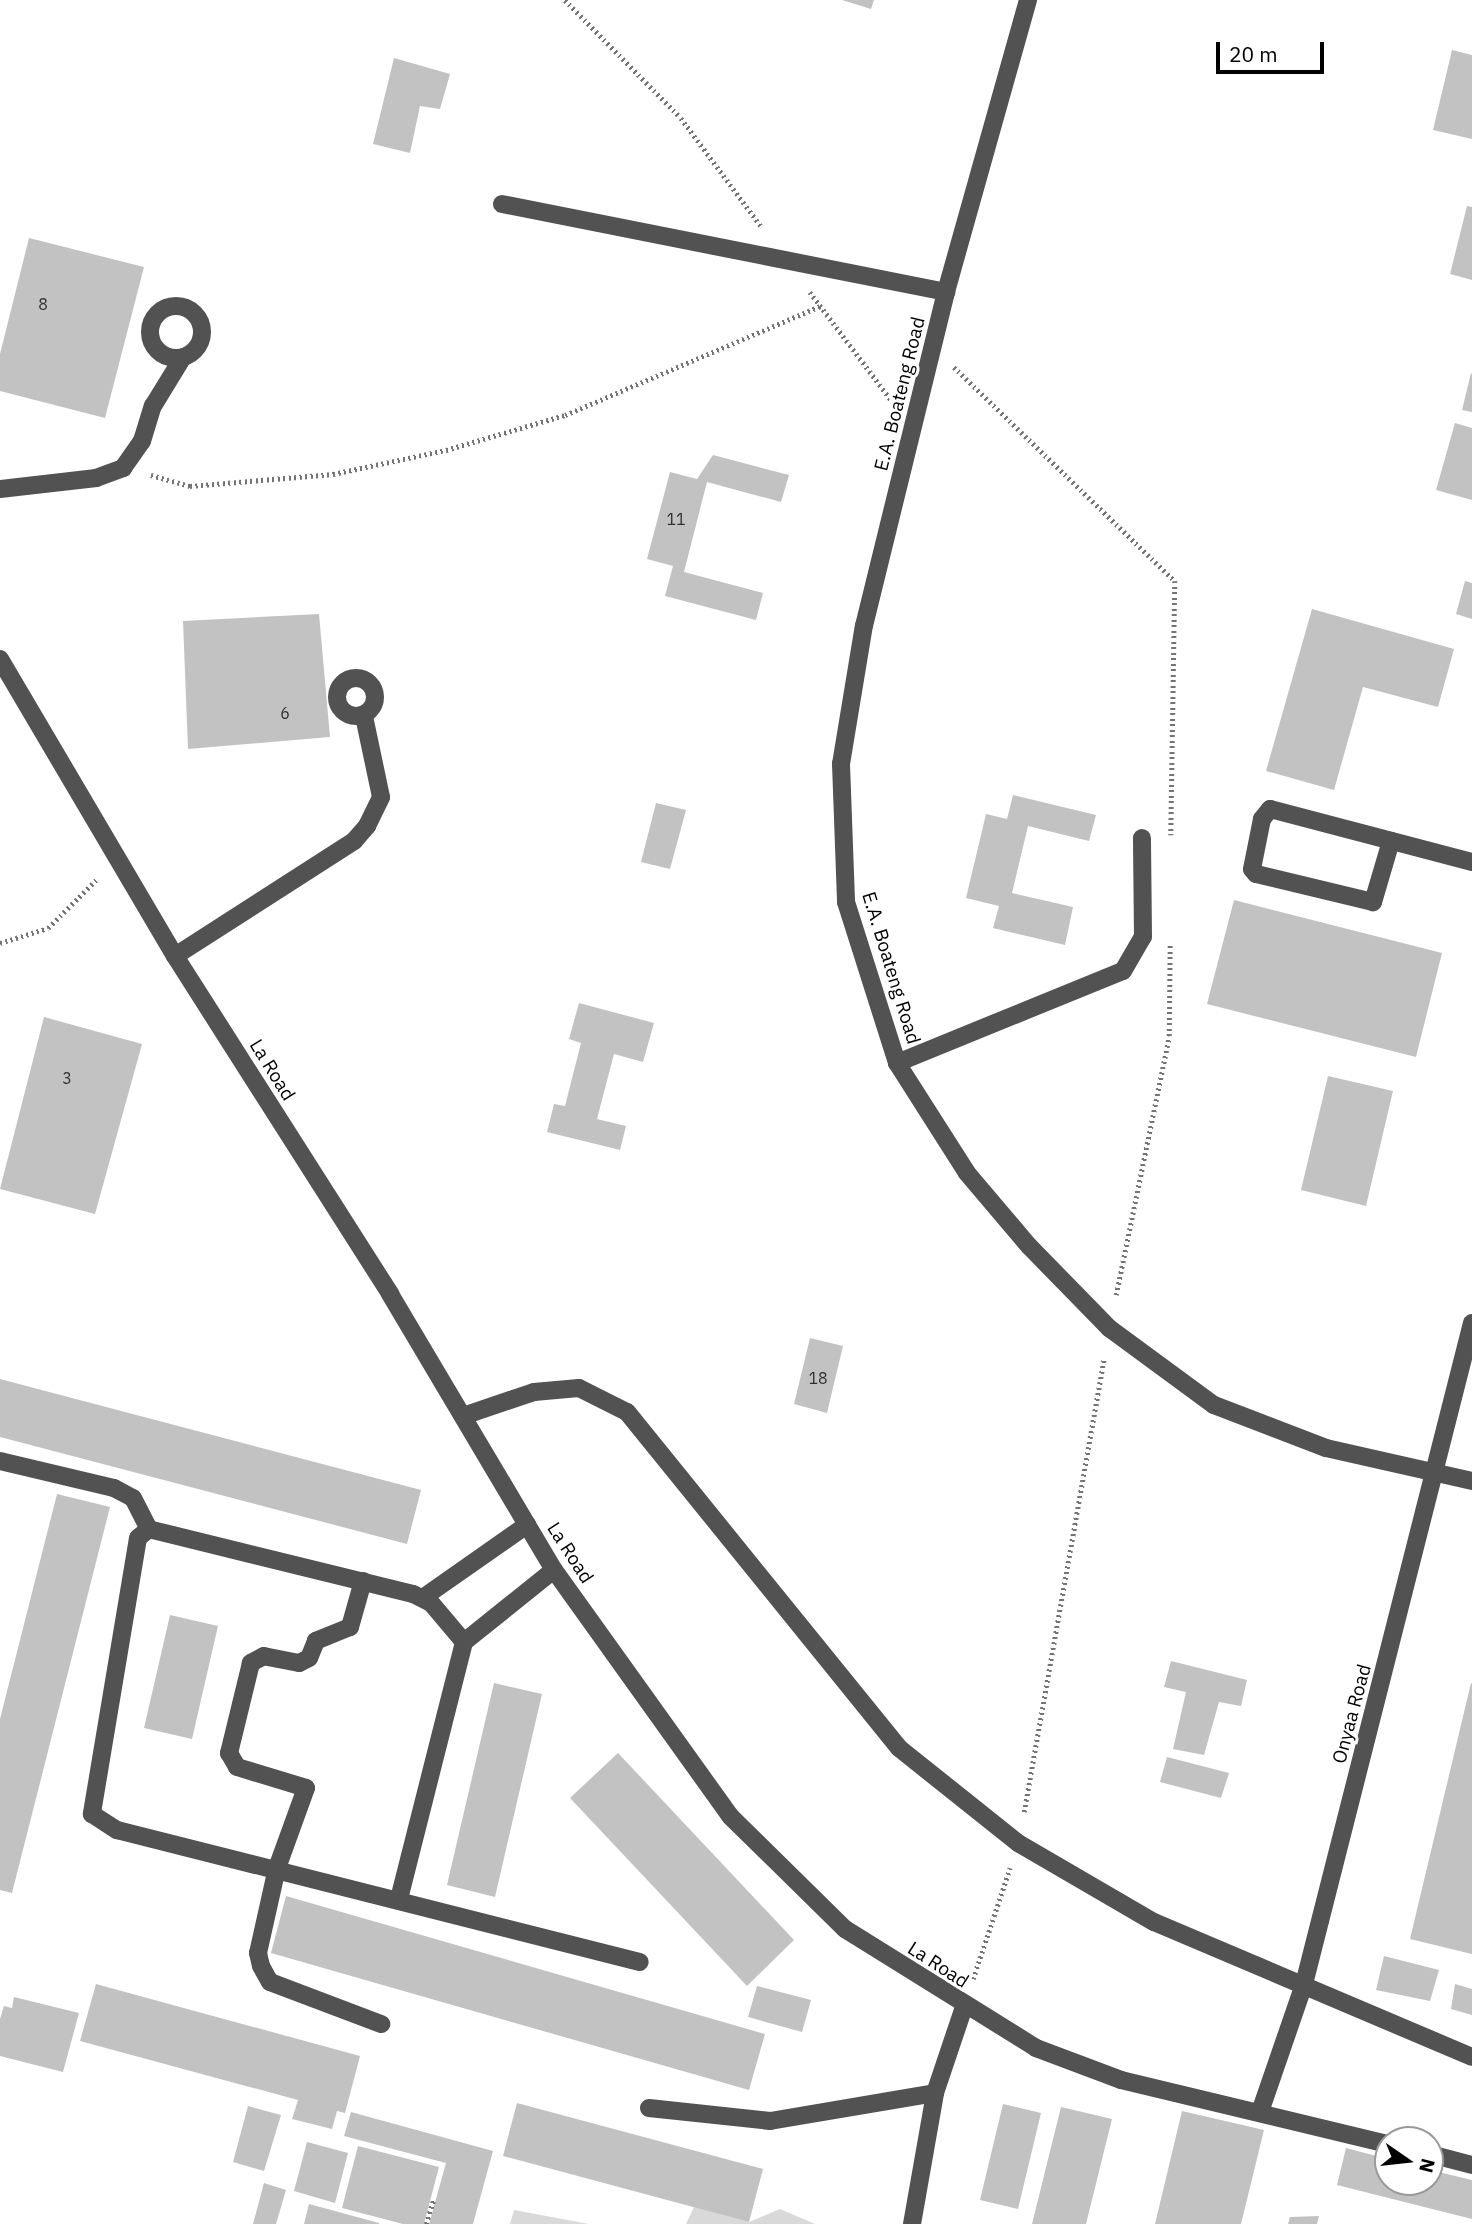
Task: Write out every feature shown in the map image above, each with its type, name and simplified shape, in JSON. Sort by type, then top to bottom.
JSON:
[{"type":"street","name":"E.A. Boateng Road","points":[[1028,0],[946,292],[864,625],[841,764],[846,902],[897,1063],[967,1173],[1029,1246],[1109,1328],[1214,1405],[1326,1448],[1472,1481]]},
{"type":"street","points":[[502,204],[946,292]]},
{"type":"street","points":[[0,489],[96,478],[123,468],[142,441],[153,406],[183,357]]},
{"type":"street","name":"La Road","points":[[0,659],[175,956],[463,1416],[554,1570],[730,1816],[845,1929],[964,2007],[1036,2048],[1121,2080],[1374,2140]]},
{"type":"street","points":[[175,956],[354,841],[367,826],[380,797],[364,716]]},
{"type":"street","points":[[1391,841],[1373,902],[1256,874],[1252,869],[1262,819],[1270,809],[1472,862]]},
{"type":"street","points":[[897,1063],[1123,971],[1143,937],[1142,838]]},
{"type":"street","name":"Onyaa Road","points":[[1260,2112],[1304,1984],[1437,1471],[1472,1324]]},
{"type":"street","points":[[463,1416],[534,1392],[579,1388],[627,1412],[899,1748],[1018,1843],[1154,1922],[1250,1966],[1304,1984],[1472,2057]]},
{"type":"street","points":[[0,1461],[114,1488],[133,1498],[149,1529],[424,1597],[464,1642]]},
{"type":"street","points":[[424,1597],[527,1525]]},
{"type":"street","points":[[149,1529],[138,1538],[92,1814],[117,1830],[277,1868],[640,1962]]},
{"type":"street","points":[[399,1899],[464,1642],[554,1570]]},
{"type":"street","points":[[363,1581],[351,1627],[326,1634],[299,1663],[264,1656],[251,1663],[229,1753],[231,1762],[303,1783],[307,1793],[277,1868],[258,1953],[270,1982],[381,2024]]},
{"type":"street","points":[[912,2224],[935,2093],[964,2007]]},
{"type":"street","points":[[649,2108],[770,2121],[935,2093]]},
{"type":"street","points":[[1444,2158],[1472,2165]]},
{"type":"path","points":[[565,0],[681,118],[913,430]]},
{"type":"path","points":[[123,468],[190,486],[333,474],[446,450],[565,415],[821,306]]},
{"type":"path","points":[[933,347],[1175,581],[1171,842]]},
{"type":"path","points":[[0,943],[48,928],[119,858]]},
{"type":"path","points":[[964,2007],[1018,1843],[1109,1328],[1169,1036],[1170,939]]},
{"type":"path","points":[[426,2224],[434,2198]]},
{"type":"shaded area","points":[[694,2207],[749,2222],[780,2209],[815,2224],[686,2224]]},
{"type":"shaded area","points":[[514,2210],[589,2224],[510,2224]]},
{"type":"building","points":[[842,0],[874,0],[871,9]]},
{"type":"building","points":[[1452,50],[1472,55],[1472,139],[1433,130]]},
{"type":"building","points":[[394,58],[450,74],[440,109],[420,106],[410,153],[373,144]]},
{"type":"building","points":[[1467,206],[1472,207],[1472,280],[1450,274]]},
{"type":"building","points":[[29,238],[144,267],[105,418],[0,391],[0,354]]},
{"type":"building","points":[[1472,374],[1472,412],[1462,410]]},
{"type":"building","points":[[1455,423],[1472,428],[1472,500],[1436,490]]},
{"type":"building","points":[[713,455],[789,475],[781,502],[707,482],[684,572],[763,593],[756,620],[665,596],[673,566],[647,559],[670,472],[697,479]]},
{"type":"building","points":[[1465,581],[1472,583],[1472,619],[1456,614]]},
{"type":"building","points":[[1312,609],[1454,649],[1438,707],[1363,687],[1334,790],[1266,771]]},
{"type":"building","points":[[319,614],[330,737],[188,749],[183,621]]},
{"type":"building","points":[[1013,795],[1096,815],[1089,841],[1028,826],[1012,893],[1073,907],[1065,945],[993,928],[999,906],[966,898],[986,814],[1007,819]]},
{"type":"building","points":[[656,803],[686,810],[670,869],[641,862]]},
{"type":"building","points":[[1234,900],[1442,953],[1416,1057],[1207,1004]]},
{"type":"building","points":[[579,1003],[654,1023],[643,1062],[614,1054],[597,1119],[626,1126],[620,1150],[547,1132],[554,1104],[565,1106],[581,1043],[569,1039]]},
{"type":"building","points":[[44,1017],[142,1044],[95,1214],[0,1189]]},
{"type":"building","points":[[1328,1076],[1393,1091],[1366,1206],[1301,1190]]},
{"type":"building","points":[[810,1338],[843,1346],[827,1413],[794,1404]]},
{"type":"building","points":[[0,1379],[421,1490],[407,1544],[0,1437]]},
{"type":"building","points":[[57,1494],[110,1507],[12,1893],[0,1890],[0,1719]]},
{"type":"building","points":[[170,1615],[218,1626],[192,1739],[144,1728]]},
{"type":"building","points":[[1171,1661],[1247,1680],[1241,1706],[1219,1702],[1204,1755],[1173,1749],[1186,1692],[1164,1687]]},
{"type":"building","points":[[494,1683],[542,1694],[495,1897],[447,1885]]},
{"type":"building","points":[[1472,1684],[1472,1954],[1410,1939]]},
{"type":"building","points":[[618,1753],[794,1940],[747,1986],[570,1798]]},
{"type":"building","points":[[1167,1757],[1229,1773],[1221,1798],[1160,1782]]},
{"type":"building","points":[[286,1896],[765,2034],[749,2090],[271,1953]]},
{"type":"building","points":[[1384,1956],[1439,1970],[1430,2001],[1376,1990]]},
{"type":"building","points":[[96,1984],[360,2056],[345,2113],[337,2111],[332,2129],[292,2119],[298,2100],[80,2041]]},
{"type":"building","points":[[1455,1984],[1472,1989],[1472,2015],[1451,2009]]},
{"type":"building","points":[[757,1986],[811,2000],[802,2032],[748,2017]]},
{"type":"building","points":[[14,1997],[79,2013],[63,2072],[0,2056],[0,2019],[4,2006],[12,2008]]},
{"type":"building","points":[[517,2103],[763,2169],[749,2222],[503,2156]]},
{"type":"building","points":[[1003,2104],[1041,2113],[1018,2209],[980,2200]]},
{"type":"building","points":[[248,2106],[281,2115],[264,2171],[233,2162]]},
{"type":"building","points":[[1061,2107],[1112,2119],[1086,2224],[1032,2224]]},
{"type":"building","points":[[1182,2111],[1264,2130],[1241,2224],[1155,2224]]},
{"type":"building","points":[[351,2112],[493,2151],[473,2224],[429,2224],[446,2163],[344,2136]]},
{"type":"building","points":[[307,2142],[348,2153],[335,2203],[294,2191]]},
{"type":"building","points":[[358,2146],[439,2167],[424,2224],[403,2224],[342,2208]]},
{"type":"building","points":[[1346,2148],[1374,2155],[1374,2194],[1337,2185]]},
{"type":"building","points":[[1444,2173],[1472,2180],[1472,2219],[1381,2196],[1444,2196]]},
{"type":"building","points":[[264,2183],[286,2190],[276,2224],[253,2224]]},
{"type":"building","points":[[309,2204],[379,2223],[379,2224],[304,2224]]},
{"type":"building","points":[[1319,2216],[1317,2224],[1288,2224],[1290,2217]]}]
